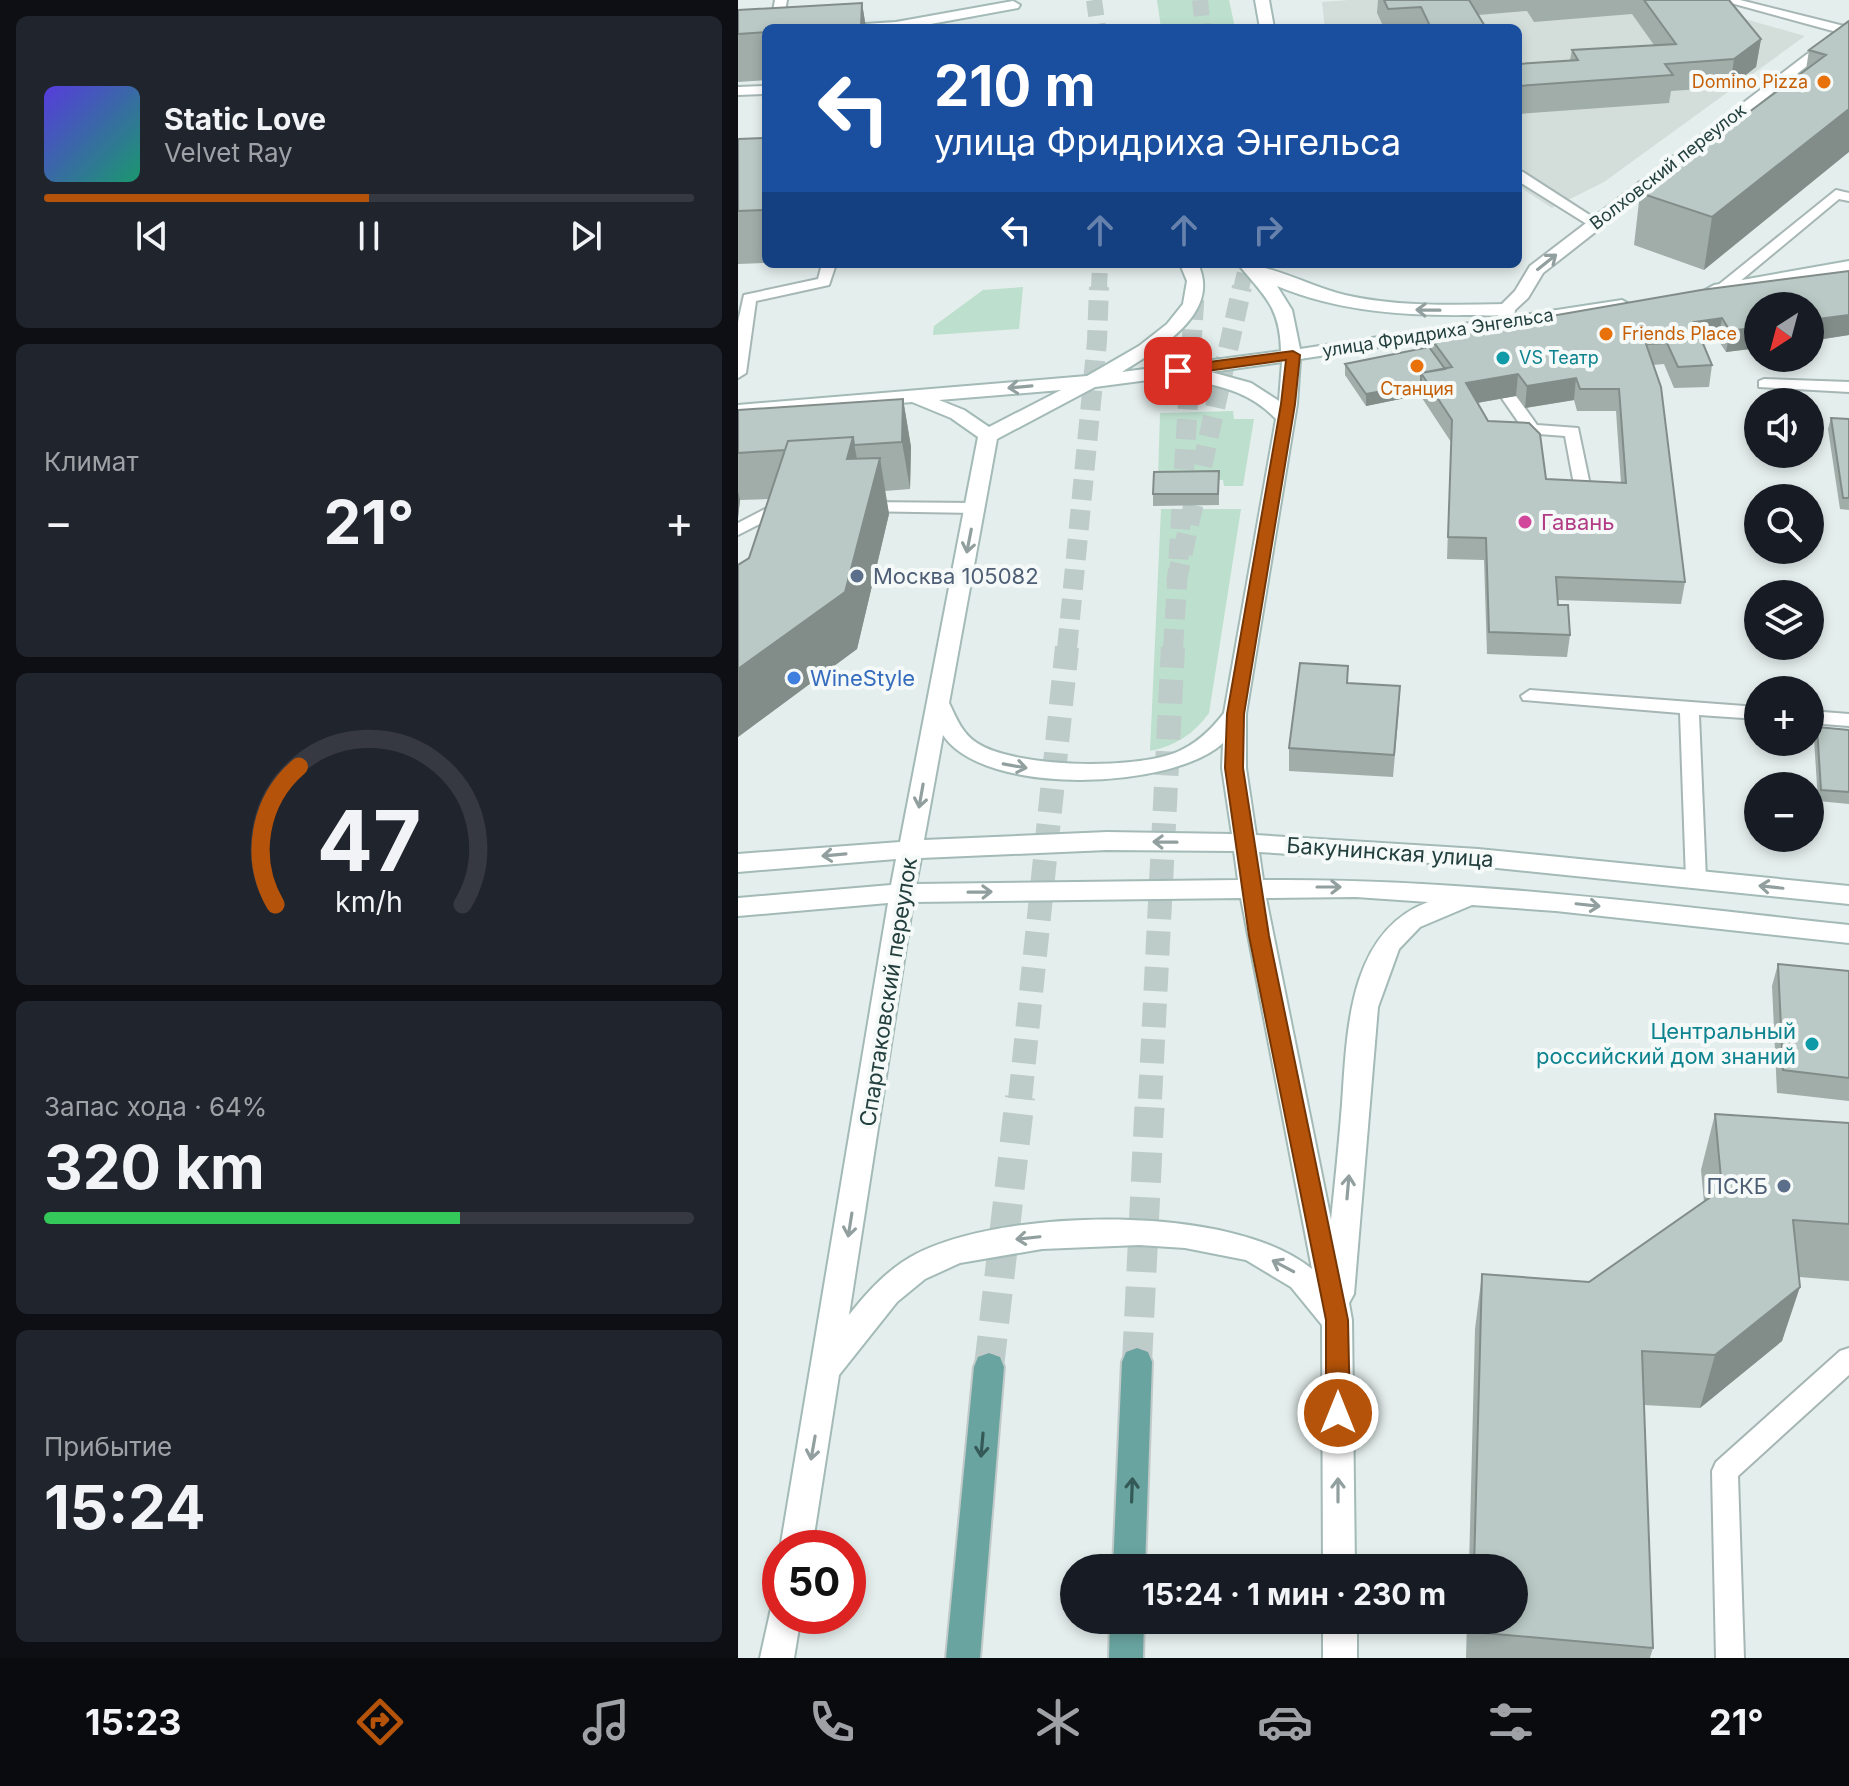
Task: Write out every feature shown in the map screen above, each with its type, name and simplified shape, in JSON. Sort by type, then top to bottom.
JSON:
[{"type":"main road","points":[[968,24],[978,17],[1031,0]]},
{"type":"main road","points":[[1262,0],[1266,24]]},
{"type":"main road","points":[[913,24],[1013,5]]},
{"type":"main road","name":"Волховский переулок","points":[[1506,316],[1536,270],[1824,52],[1847,28]]},
{"type":"main road","points":[[1693,293],[1849,266]]},
{"type":"main road","points":[[901,397],[949,409],[971,419],[988,436],[1008,422],[1098,381],[1138,356],[1174,326],[1191,306],[1197,282],[1191,268]]},
{"type":"main road","points":[[1252,268],[1285,311],[1293,355],[1235,714],[1234,768],[1251,887],[1337,1320]]},
{"type":"main road","points":[[1253,268],[1321,297],[1355,304],[1506,316]]},
{"type":"main road","name":"улица Фридриха Энгельса","points":[[738,411],[1098,381],[1467,336],[1506,316],[1634,303]]},
{"type":"main road","points":[[1149,374],[1178,373],[1232,382],[1273,404],[1285,418]]},
{"type":"main road","name":"Спартаковский переулок","points":[[799,1530],[902,893],[988,436]]},
{"type":"main road","points":[[938,703],[951,730],[967,748],[985,759],[1016,768],[1121,770],[1174,762],[1221,735],[1235,714]]},
{"type":"main road","name":"Бакунинская улица","points":[[738,863],[912,849],[1107,841],[1243,843],[1356,848],[1558,864],[1849,895]]},
{"type":"main road","name":"Бакунинская улица","points":[[738,907],[902,893],[1356,888],[1481,897],[1849,934]]},
{"type":"main road","points":[[1339,1554],[1337,1320],[1360,1055],[1374,975],[1390,940],[1404,925],[1425,913],[1481,897]]},
{"type":"main road","points":[[826,1371],[858,1324],[892,1288],[930,1261],[986,1243],[1075,1233],[1189,1236],[1250,1248],[1296,1273],[1337,1320]]},
{"type":"main road","points":[[1130,1554],[1137,1362]]},
{"type":"main road","points":[[963,1658],[989,1367]]},
{"type":"main road","points":[[777,1658],[781,1634]]},
{"type":"main road","points":[[1126,1658],[1127,1634]]},
{"type":"main road","points":[[1340,1634],[1340,1658]]},
{"type":"lane","points":[[777,24],[781,0]]},
{"type":"lane","points":[[1726,0],[1847,28]]},
{"type":"lane","points":[[738,91],[762,90]]},
{"type":"lane","points":[[1522,177],[1595,223]]},
{"type":"lane","points":[[1722,289],[1836,194],[1849,197]]},
{"type":"lane","points":[[738,373],[749,298],[824,282],[828,268]]},
{"type":"lane","points":[[1764,384],[1849,387]]},
{"type":"lane","points":[[1509,397],[1532,430],[1572,431],[1583,490]]},
{"type":"lane","points":[[859,507],[975,508]]},
{"type":"lane","points":[[738,530],[775,511],[761,540]]},
{"type":"lane","points":[[1530,696],[1744,712]]},
{"type":"lane","points":[[1689,708],[1696,879]]},
{"type":"lane","points":[[1824,718],[1849,720]]},
{"type":"lane","points":[[1730,1658],[1725,1471],[1849,1359]]},
{"type":"shaded area","points":[[1678,0],[1805,36],[1604,182],[1552,208],[1522,189],[1522,24],[1325,24],[1322,2]]},
{"type":"green space","points":[[1157,0],[1229,0],[1234,24],[1160,24]]},
{"type":"green space","points":[[1023,287],[1019,329],[933,335],[934,326],[983,290]]},
{"type":"green space","points":[[1233,411],[1234,419],[1254,419],[1243,486],[1224,486],[1223,480],[1158,480],[1160,413]]},
{"type":"green space","points":[[1161,509],[1241,509],[1209,713],[1183,738],[1150,751]]},
{"type":"building","points":[[1384,0],[1469,0],[1484,24],[1429,24],[1421,7],[1388,9]]},
{"type":"building","points":[[1644,0],[1729,0],[1761,39],[1734,59],[1665,64],[1673,75],[1522,86],[1522,64],[1578,60],[1572,50],[1676,44]]},
{"type":"building","points":[[862,3],[861,24],[762,24],[762,32],[738,34],[738,10]]},
{"type":"building","points":[[1849,21],[1849,109],[1712,217],[1640,193],[1826,55],[1809,50]]},
{"type":"building","points":[[762,138],[762,210],[738,211],[738,139]]},
{"type":"building","points":[[1849,271],[1849,315],[1824,318],[1824,292],[1744,292],[1744,329],[1730,331],[1722,318],[1694,322],[1712,365],[1678,367],[1667,343],[1646,344],[1661,387],[1685,582],[1556,577],[1558,605],[1568,605],[1570,635],[1489,632],[1486,538],[1448,537],[1452,420],[1421,373],[1452,367],[1430,337],[1701,290]],"holes":[[[1518,374],[1527,386],[1576,378],[1580,389],[1619,389],[1626,483],[1546,479],[1540,434],[1529,423],[1488,421],[1466,383]]]},
{"type":"building","points":[[1429,347],[1445,369],[1421,373],[1421,384],[1366,394],[1345,364]]},
{"type":"building","points":[[903,399],[902,442],[854,445],[853,437],[788,441],[785,450],[738,453],[738,410]]},
{"type":"building","points":[[1831,418],[1849,419],[1849,498],[1843,498]]},
{"type":"building","points":[[853,437],[847,459],[880,458],[845,592],[738,669],[738,565],[749,558],[788,441]]},
{"type":"building","points":[[1219,471],[1218,494],[1153,494],[1154,472]]},
{"type":"building","points":[[1300,663],[1348,666],[1347,683],[1400,686],[1394,755],[1289,748]]},
{"type":"building","points":[[1824,728],[1849,730],[1849,792],[1824,790],[1824,772],[1820,772],[1819,756],[1824,756]]},
{"type":"building","name":"Центральный российский дом знаний","points":[[1778,964],[1849,971],[1849,1078],[1783,1070]]},
{"type":"building","points":[[1715,1114],[1849,1123],[1849,1224],[1793,1220],[1800,1287],[1715,1355],[1642,1351],[1653,1648],[1496,1634],[1528,1634],[1528,1554],[1474,1554],[1482,1274],[1589,1282],[1722,1189]]},
{"type":"tunnel","points":[[1094,0],[1097,24]]},
{"type":"tunnel","points":[[1200,0],[1203,24]]},
{"type":"tunnel","points":[[1099,289],[1100,268]]},
{"type":"tunnel","points":[[1194,289],[1196,268]]},
{"type":"tunnel","points":[[1241,289],[1246,268]]},
{"type":"tunnel","points":[[1067,649],[1097,341],[1099,287]]},
{"type":"tunnel","points":[[1173,649],[1195,287]]},
{"type":"tunnel","points":[[1176,583],[1242,287]]},
{"type":"tunnel","points":[[1020,1099],[1067,647]]},
{"type":"tunnel","points":[[1150,1099],[1173,647]]},
{"type":"tunnel","points":[[989,1367],[1020,1097]]},
{"type":"tunnel","points":[[1137,1362],[1150,1097]]},
{"type":"place","name":"Domino Pizza","points":[[1824,82]]},
{"type":"place","name":"Friends Place","points":[[1606,334]]},
{"type":"place","name":"VS Театр","points":[[1503,358]]},
{"type":"place","name":"Станция","points":[[1417,366]]},
{"type":"place","name":"Гавань","points":[[1525,522]]},
{"type":"place","name":"Москва 105082","points":[[857,576]]},
{"type":"place","name":"WineStyle","points":[[794,678]]},
{"type":"place","name":"Центральный российский дом знаний","points":[[1812,1044]]},
{"type":"place","name":"ПСКБ","points":[[1784,1186]]},
{"type":"route","points":[[1178,371],[1293,355],[1288,404],[1235,714],[1234,768],[1259,936],[1337,1320],[1338,1413]]}]
